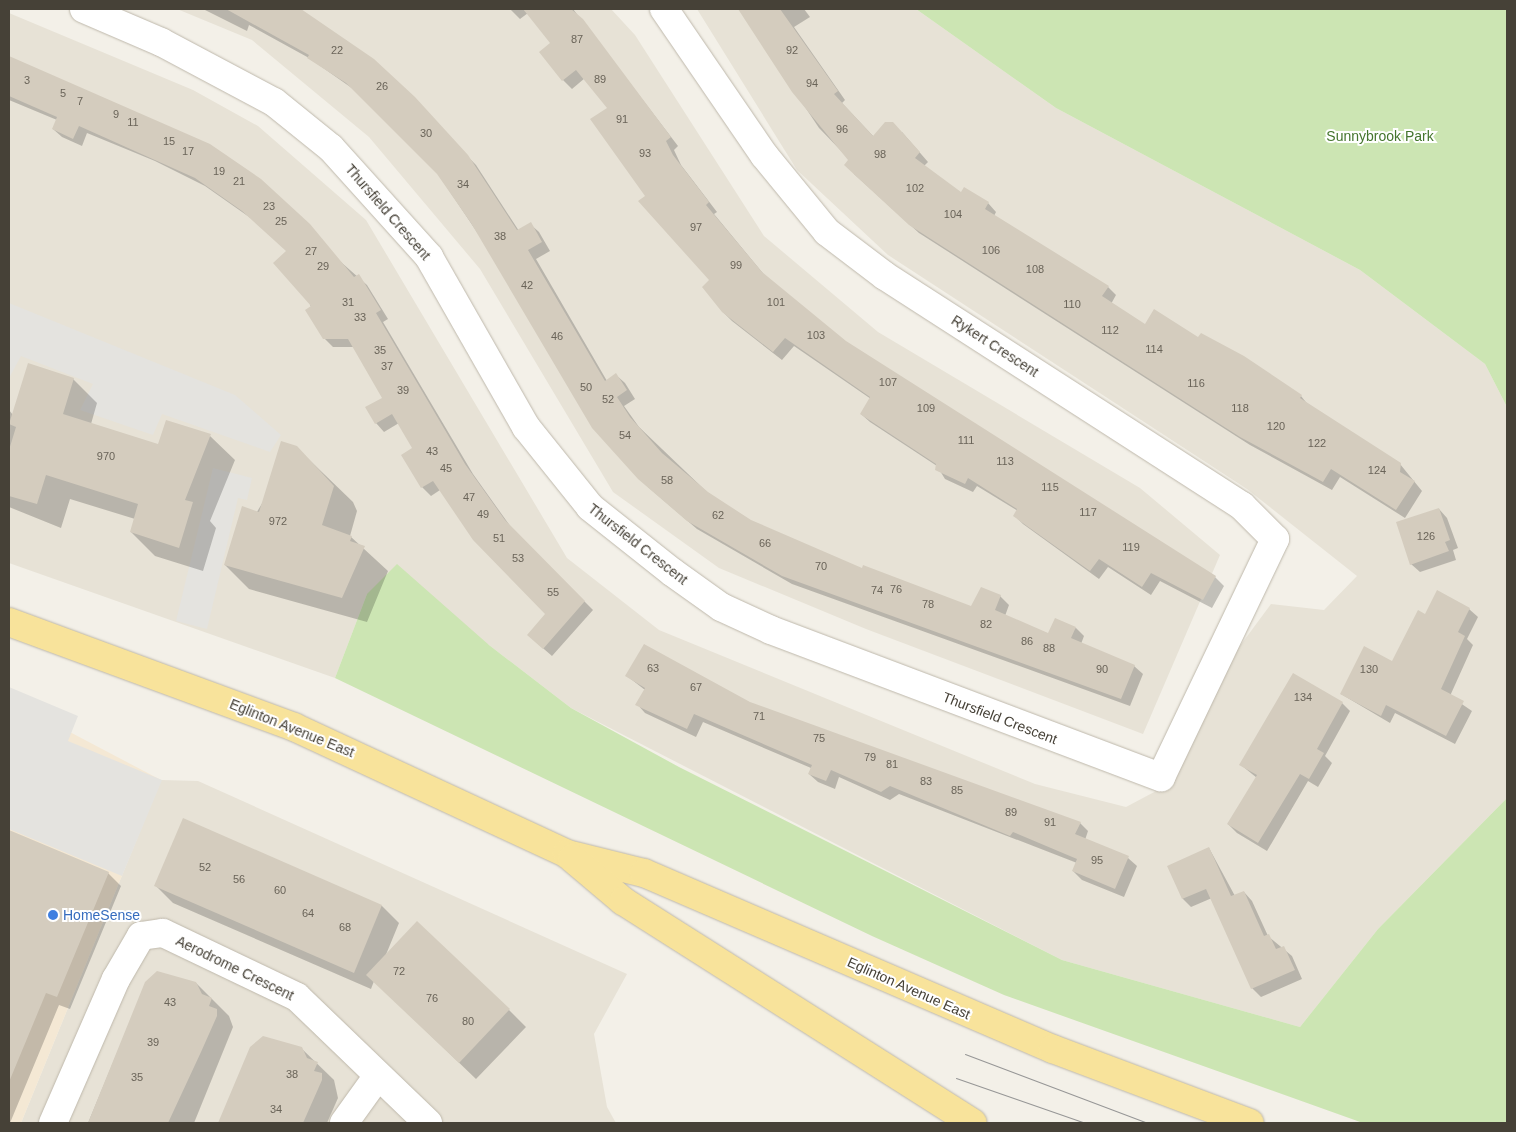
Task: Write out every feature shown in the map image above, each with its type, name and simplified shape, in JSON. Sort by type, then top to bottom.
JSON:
[{"type":"main road","name":"Eglinton Avenue East","points":[[9,622],[294,727],[567,854],[644,873],[1036,1042],[1250,1123]]},
{"type":"main road","name":"Eglinton Avenue East","points":[[567,854],[623,901],[973,1123]]},
{"type":"street","name":"Thursfield Crescent","points":[[84,9],[161,42],[274,102],[330,148],[429,258],[526,427],[590,508],[722,607],[1161,777],[1218,666]]},
{"type":"street","name":"Rykert Crescent","points":[[664,9],[764,155],[827,232],[885,276],[1242,506],[1275,539],[1218,666]]},
{"type":"street","name":"Aerodrome Crescent","points":[[53,1123],[116,979],[141,936],[163,933],[297,997],[377,1077],[428,1123]]},
{"type":"street","points":[[344,1123],[377,1077]]},
{"type":"shaded area","points":[[177,9],[611,9],[635,35],[764,236],[878,332],[1140,488],[1220,555],[1143,734],[866,629],[719,568],[613,492],[480,269],[369,137],[252,40]]},
{"type":"shaded area","points":[[697,9],[916,9],[1056,108],[1360,270],[1485,364],[1507,407],[1507,798],[1378,929],[1300,1027],[1062,960],[571,708],[489,645],[367,594],[335,678],[9,563],[9,13],[193,90],[258,126],[366,220],[567,558],[659,630],[1035,784],[1126,807],[1173,782],[1231,658],[1271,604],[1324,610],[1357,576],[1247,489],[888,255],[797,170]]},
{"type":"shaded area","points":[[9,303],[235,395],[281,435],[270,452],[162,414],[153,435],[80,410],[93,384],[21,356],[9,378]]},
{"type":"shaded area","points":[[213,468],[252,478],[247,500],[238,498],[207,629],[176,621]]},
{"type":"shaded area","points":[[9,687],[78,716],[68,741],[162,780],[122,876],[9,829]]},
{"type":"shaded area","points":[[9,700],[161,780],[21,1123],[9,1123]]},
{"type":"shaded area","points":[[161,780],[198,781],[627,974],[594,1034],[607,1107],[616,1123],[21,1123]]},
{"type":"green space","name":"Sunnybrook Park","points":[[916,9],[1507,9],[1507,407],[1485,364],[1360,270],[1056,108]]},
{"type":"green space","points":[[397,564],[489,645],[571,708],[679,767],[1062,960],[1300,1027],[1378,929],[1507,798],[1507,1123],[1363,1123],[1004,995],[872,936],[335,678],[367,594]]},
{"type":"building","points":[[226,9],[301,9],[374,59],[415,97],[468,155],[517,230],[531,222],[542,242],[528,250],[605,381],[616,373],[627,390],[617,397],[630,417],[662,453],[708,492],[751,520],[862,568],[863,565],[971,606],[981,587],[1001,595],[995,610],[1048,633],[1055,618],[1076,627],[1071,638],[1135,665],[1121,699],[782,576],[687,521],[638,479],[592,428],[471,223],[437,174],[346,83],[307,58],[309,55]]},
{"type":"building","points":[[523,9],[571,9],[583,19],[671,137],[666,141],[673,155],[709,202],[706,205],[762,272],[846,341],[1216,576],[1203,600],[1151,573],[1142,587],[1099,559],[1090,571],[1013,516],[1017,509],[968,478],[965,484],[935,470],[936,464],[860,414],[870,397],[785,338],[773,352],[722,312],[702,287],[709,280],[638,201],[645,196],[590,119],[607,108],[576,70],[562,81],[539,52],[550,43]]},
{"type":"building","points":[[738,9],[780,9],[838,91],[834,94],[873,136],[885,122],[893,122],[920,152],[915,158],[961,192],[964,187],[989,202],[985,209],[1109,286],[1102,296],[1145,324],[1154,309],[1198,337],[1201,333],[1244,356],[1302,395],[1300,398],[1401,463],[1400,472],[1415,481],[1396,510],[1331,469],[1323,482],[1240,437],[909,225],[844,165],[848,160],[792,92]]},
{"type":"building","points":[[9,56],[210,144],[261,179],[310,224],[354,277],[359,274],[381,310],[376,313],[465,464],[505,520],[585,601],[543,649],[527,635],[545,614],[473,540],[433,481],[421,488],[401,455],[412,448],[392,414],[375,424],[365,407],[382,398],[348,339],[323,339],[305,310],[311,306],[273,263],[286,251],[242,211],[195,178],[79,126],[73,139],[52,129],[57,117],[9,96]]},
{"type":"building","points":[[28,363],[74,378],[63,414],[158,444],[166,420],[211,434],[185,500],[193,502],[179,548],[130,532],[138,504],[46,475],[37,504],[9,496],[9,450],[16,427],[9,424]]},
{"type":"building","points":[[281,441],[297,446],[334,486],[322,525],[352,536],[350,541],[365,546],[342,598],[224,565],[242,506],[259,512]]},
{"type":"building","points":[[1439,508],[1450,540],[1445,542],[1449,551],[1410,565],[1396,522]]},
{"type":"building","points":[[1437,590],[1470,608],[1458,632],[1465,636],[1441,689],[1464,701],[1446,736],[1386,705],[1381,716],[1340,694],[1364,646],[1392,661],[1418,610],[1425,614]]},
{"type":"building","points":[[644,644],[750,702],[1081,822],[1075,834],[1129,856],[1115,889],[1072,871],[1077,859],[1013,832],[1010,836],[890,786],[881,792],[831,770],[826,781],[808,774],[812,765],[694,714],[687,729],[635,705],[645,688],[625,676]]},
{"type":"building","points":[[1293,673],[1343,702],[1317,749],[1324,753],[1309,779],[1300,774],[1258,843],[1227,824],[1257,775],[1239,765]]},
{"type":"building","points":[[183,818],[382,905],[354,973],[154,886]]},
{"type":"building","points":[[9,830],[109,872],[57,997],[46,993],[9,1082]]},
{"type":"building","points":[[1209,847],[1231,896],[1244,891],[1264,936],[1269,934],[1276,949],[1284,946],[1295,970],[1251,989],[1206,889],[1182,899],[1167,866]]},
{"type":"building","points":[[417,921],[510,1009],[459,1063],[366,975]]},
{"type":"building","points":[[157,971],[196,982],[202,994],[212,998],[209,1006],[217,1009],[217,1016],[201,1052],[168,1123],[88,1123],[145,982]]},
{"type":"building","points":[[263,1036],[302,1047],[307,1058],[318,1062],[314,1071],[322,1073],[322,1080],[303,1123],[218,1123],[250,1047]]},
{"type":"tram line","points":[[965,1054],[1148,1123]]},
{"type":"tram line","points":[[956,1078],[1085,1123]]},
{"type":"place","name":"HomeSense","points":[[53,915]]}]
